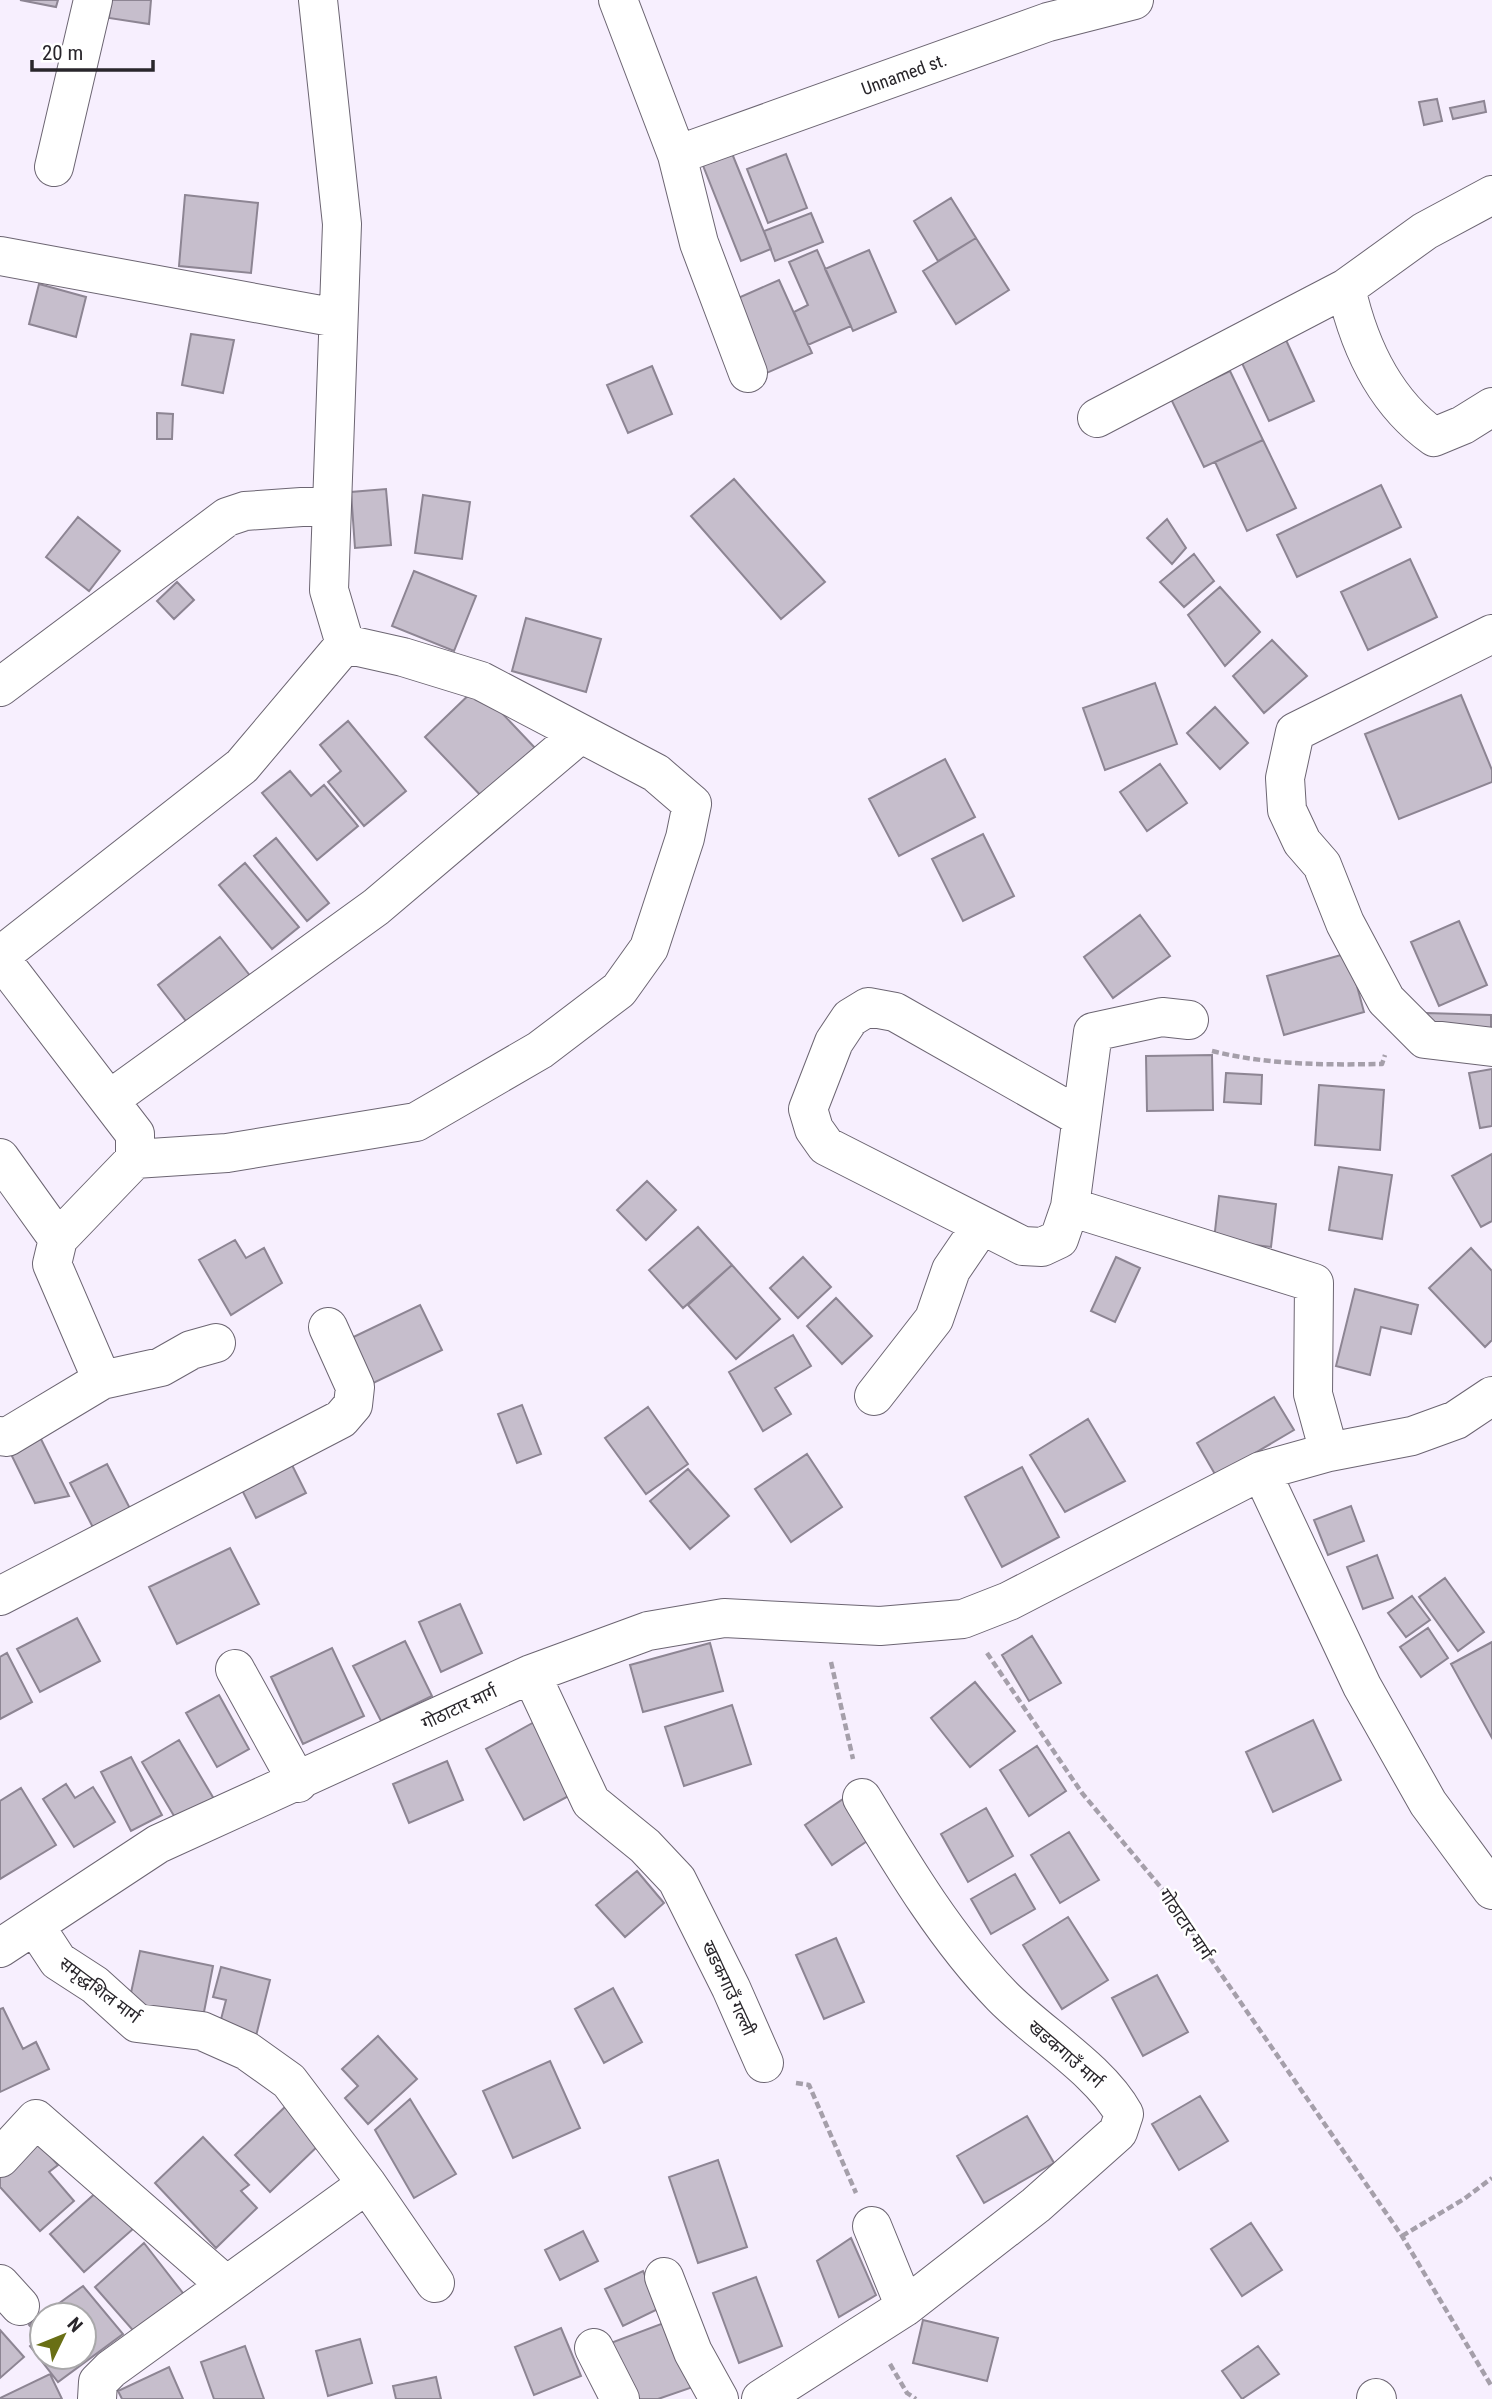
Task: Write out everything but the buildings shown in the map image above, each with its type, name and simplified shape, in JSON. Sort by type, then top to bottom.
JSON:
[{"type":"street","points":[[54,167],[93,0]]},
{"type":"street","points":[[318,0],[342,224],[329,590],[345,644]]},
{"type":"street","points":[[618,0],[677,155],[699,243],[748,373]]},
{"type":"street","name":"Unnamed st.","points":[[677,155],[1041,11],[1134,0]]},
{"type":"street","points":[[1097,418],[1346,288],[1425,231],[1492,195]]},
{"type":"street","points":[[0,256],[337,318]]},
{"type":"street","points":[[1346,288],[1356,331],[1386,387],[1415,424],[1434,437],[1464,425],[1492,407]]},
{"type":"street","points":[[0,687],[228,517],[246,511],[330,505]]},
{"type":"street","points":[[1492,634],[1295,732],[1285,778],[1287,810],[1302,842],[1322,865],[1345,923],[1386,1000],[1425,1039],[1492,1047]]},
{"type":"street","points":[[102,1380],[52,1264],[58,1239],[135,1159],[227,1153],[416,1122],[540,1050],[619,989],[649,948],[685,838],[692,804],[656,773],[481,681],[403,657],[345,644]]},
{"type":"street","points":[[135,1159],[135,1134],[0,957],[242,766],[345,644]]},
{"type":"street","points":[[109,1100],[376,907],[579,734]]},
{"type":"street","points":[[1080,1117],[895,1012],[868,1007],[850,1017],[834,1042],[808,1109],[814,1129],[826,1146],[1023,1246],[1042,1247],[1059,1239],[1070,1207],[1093,1032],[1162,1017],[1189,1020]]},
{"type":"street","points":[[0,1158],[58,1239]]},
{"type":"street","points":[[1070,1207],[1314,1283],[1313,1394],[1329,1452]]},
{"type":"street","points":[[874,1396],[934,1319],[951,1270],[981,1226]]},
{"type":"street","points":[[0,1596],[77,1553],[341,1419],[353,1405],[355,1387],[328,1327]]},
{"type":"street","points":[[0,1436],[7,1437],[102,1380],[161,1367],[191,1350],[216,1343]]},
{"type":"street","name":"गोठाटार मार्ग","points":[[0,1948],[158,1844],[298,1783],[531,1674],[648,1631],[683,1623],[724,1618],[880,1626],[962,1619],[1009,1601],[1261,1471],[1329,1452],[1412,1436],[1456,1420],[1492,1396]]},
{"type":"street","points":[[1261,1471],[1369,1698],[1428,1804],[1492,1890]]},
{"type":"street","points":[[235,1668],[298,1783]]},
{"type":"street","name":"खडकगाउँ गल्ली","points":[[531,1674],[591,1802],[645,1846],[677,1880],[731,1988],[764,2063]]},
{"type":"street","name":"खडकगाउँ मार्ग","points":[[761,2399],[905,2308],[1068,2179],[1118,2132],[1124,2115],[1113,2094],[1045,2038],[1001,1995],[964,1953],[894,1851],[862,1798]]},
{"type":"street","name":"समृद्धशिल मार्ग","points":[[35,1926],[58,1961],[95,1985],[137,2023],[202,2031],[247,2051],[289,2081],[367,2183],[435,2283]]},
{"type":"street","points":[[0,2158],[36,2119],[226,2286]]},
{"type":"street","points":[[97,2399],[98,2382],[111,2369],[367,2183]]},
{"type":"street","points":[[872,2226],[905,2308]]},
{"type":"street","points":[[664,2277],[693,2351],[719,2399]]},
{"type":"street","points":[[594,2348],[620,2399]]},
{"type":"path","points":[[1189,1020],[1194,1046],[1252,1061],[1382,1064],[1391,1041],[1386,1000]]},
{"type":"path","name":"गोठाटार मार्ग","points":[[962,1619],[1082,1793],[1163,1890],[1402,2236],[1492,2387]]},
{"type":"path","points":[[822,1624],[862,1798]]},
{"type":"path","points":[[764,2063],[781,2081],[809,2085],[872,2226]]},
{"type":"path","points":[[1402,2236],[1464,2199],[1492,2178]]}]
